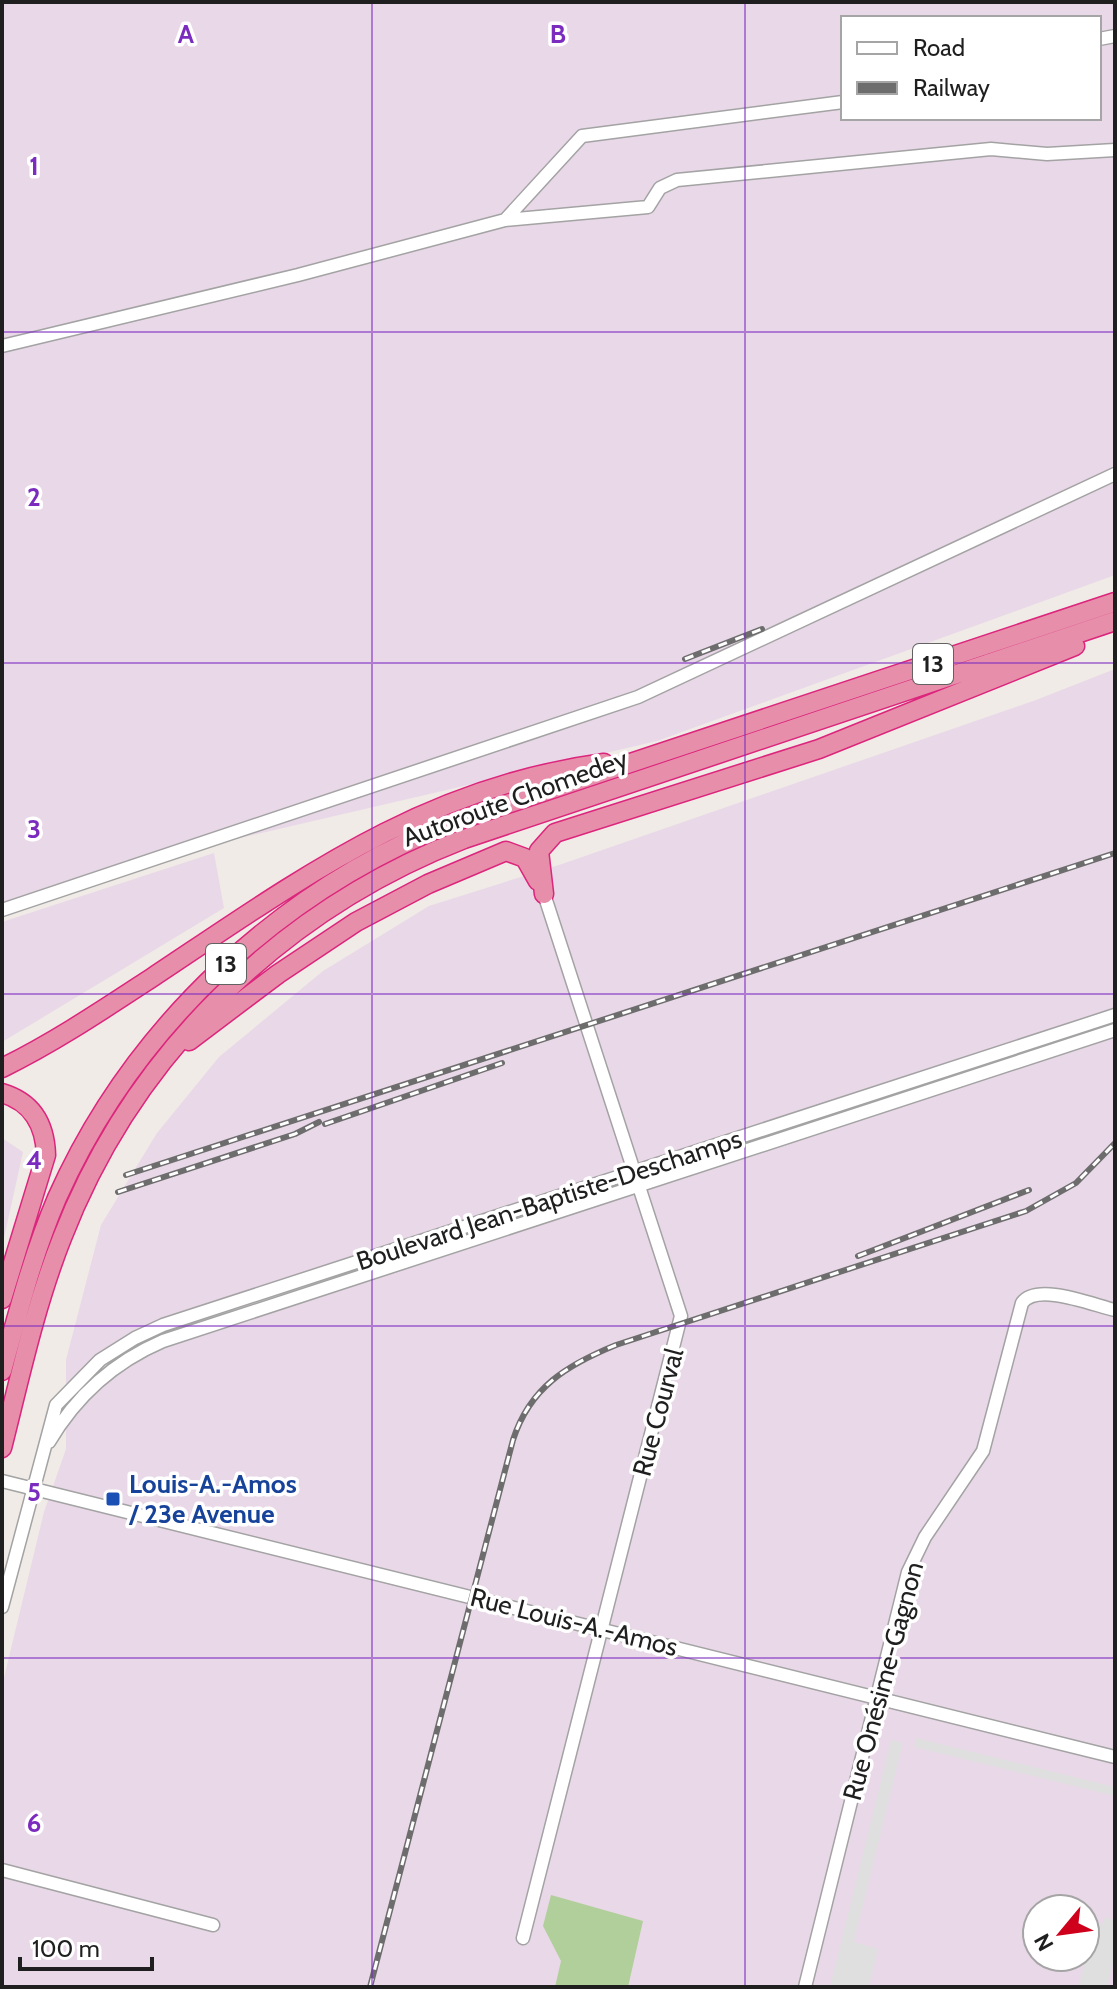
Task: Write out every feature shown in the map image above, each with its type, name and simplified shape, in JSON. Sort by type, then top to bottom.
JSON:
[{"type":"highway","name":"Autoroute Chomedey","points":[[2,1371],[37,1250],[85,1143],[139,1060],[219,971],[302,903],[407,842],[474,815],[1115,602]]},
{"type":"highway","name":"Autoroute Chomedey","points":[[2,1448],[42,1295],[71,1214],[109,1141],[162,1061],[219,997],[275,947],[353,893],[427,854],[509,822],[1115,621]]},
{"type":"highway","points":[[544,894],[539,851],[555,833],[819,749],[990,683],[1115,628]]},
{"type":"highway","points":[[2,1068],[71,1030],[300,880],[386,830],[449,802],[545,771],[646,758]]},
{"type":"highway","points":[[162,1061],[318,946],[391,903],[460,869],[501,852],[515,852],[527,860],[544,894]]},
{"type":"highway","points":[[2,1093],[15,1097],[33,1112],[41,1125],[46,1147],[44,1163],[2,1299]]},
{"type":"street","points":[[505,220],[582,136],[841,102]]},
{"type":"street","points":[[2,346],[298,275],[505,220],[648,207],[660,188],[677,180],[813,164],[991,149],[1047,154],[1115,150]]},
{"type":"street","points":[[2,910],[638,697],[1115,474]]},
{"type":"street","name":"Rue Courval","points":[[523,1938],[681,1324],[680,1305],[544,894]]},
{"type":"street","name":"Boulevard Jean-Baptiste-Deschamps","points":[[2,1607],[42,1456],[66,1415],[93,1385],[121,1363],[152,1346],[1115,1015]]},
{"type":"street","name":"Boulevard Jean-Baptiste-Deschamps","points":[[781,1131],[1115,1030]]},
{"type":"street","name":"Rue Onésime-Gagnon","points":[[805,1987],[911,1565],[925,1537],[980,1457],[1024,1300],[1033,1293],[1044,1292],[1115,1310]]},
{"type":"street","name":"Rue Louis-A.-Amos","points":[[4,1482],[1115,1757]]},
{"type":"street","points":[[2,1870],[213,1925]]},
{"type":"shaded area","points":[[2,2],[1115,2],[1115,575],[657,741],[90,873],[2,903]]},
{"type":"shaded area","points":[[1115,669],[1115,1987],[2,1987],[2,1686],[44,1512],[66,1449],[66,1360],[101,1225],[157,1133],[219,1057],[323,971],[429,906],[562,864],[1036,700]]},
{"type":"shaded area","points":[[214,853],[224,908],[2,1042],[2,922]]},
{"type":"shaded area","points":[[2,1138],[23,1152],[2,1247]]},
{"type":"shaded area","points":[[916,1738],[1115,1787],[1115,1796],[914,1747]]},
{"type":"shaded area","points":[[891,1740],[903,1743],[854,1942],[878,1949],[869,1987],[830,1987]]},
{"type":"shaded area","points":[[1105,1917],[1115,1920],[1115,1956],[1107,1987],[1078,1987],[1082,1973],[1101,1973]]},
{"type":"green space","points":[[551,1895],[643,1921],[628,1987],[555,1987],[561,1961],[543,1926]]},
{"type":"railway","points":[[685,659],[762,629]]},
{"type":"railway","points":[[126,1175],[1115,853]]},
{"type":"railway","points":[[325,1124],[502,1063]]},
{"type":"railway","points":[[118,1192],[295,1134],[319,1122]]},
{"type":"railway","points":[[370,1987],[513,1440],[520,1422],[540,1392],[566,1370],[616,1345],[1026,1211],[1076,1183],[1115,1143]]},
{"type":"railway","points":[[858,1256],[1029,1190]]},
{"type":"place","name":"Louis-A.-Amos / 23e Avenue","points":[[113,1499]]}]
